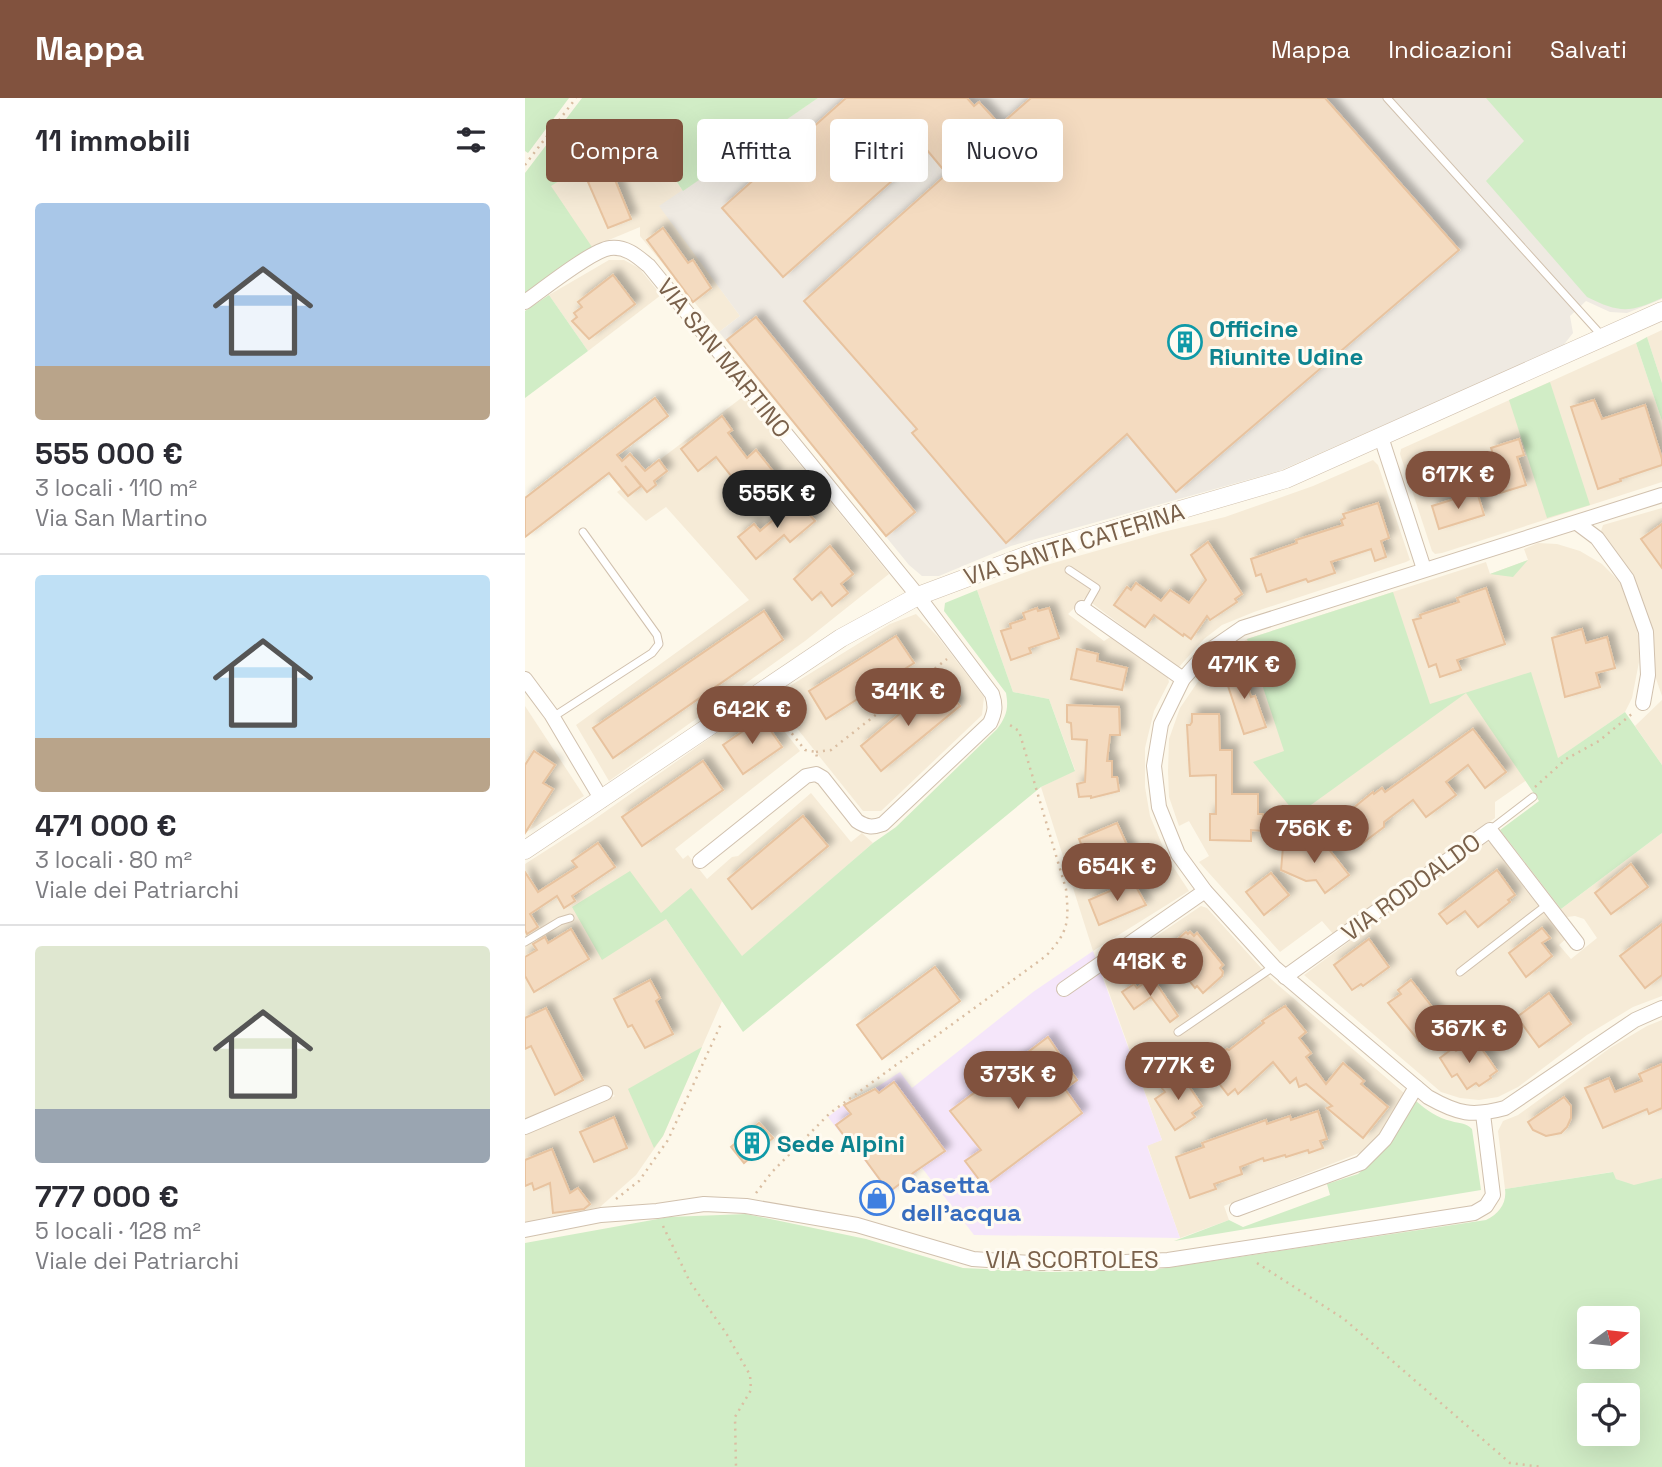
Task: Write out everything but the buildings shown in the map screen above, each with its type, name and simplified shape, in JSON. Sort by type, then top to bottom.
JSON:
[{"type":"street","name":"VIA SAN MARTINO","points":[[525,302],[609,248],[630,250],[658,277],[918,596],[992,694],[995,713],[989,723]]},
{"type":"street","name":"VIA SANTA CATERINA","points":[[525,850],[841,638],[918,596],[1036,552],[1286,479],[1662,311]]},
{"type":"street","points":[[1381,438],[1424,569]]},
{"type":"street","points":[[1662,495],[1242,628],[1207,652],[1183,679],[1161,724],[1154,766],[1159,807],[1178,854],[1205,891],[1285,977],[1416,1087],[1451,1110],[1483,1114],[1505,1108],[1635,1020],[1662,1008]]},
{"type":"street","points":[[1577,523],[1598,538],[1627,579],[1646,632],[1648,675],[1643,703]]},
{"type":"street","points":[[1083,608],[1183,679]]},
{"type":"street","points":[[525,679],[553,717],[602,800]]},
{"type":"street","points":[[700,861],[806,776],[816,775],[823,778],[857,821],[865,826],[883,824],[989,723]]},
{"type":"street","name":"VIA RODOALDO","points":[[1285,977],[1490,830],[1577,943]]},
{"type":"street","points":[[1064,989],[1205,891]]},
{"type":"street","points":[[1237,1209],[1361,1163],[1385,1139],[1416,1087]]},
{"type":"street","points":[[525,1127],[605,1093]]},
{"type":"street","name":"VIA SCORTOLES","points":[[525,1230],[601,1215],[704,1204],[746,1206],[857,1225],[973,1259],[1103,1264],[1168,1260],[1473,1213],[1486,1206],[1493,1195],[1483,1114]]},
{"type":"lane","points":[[1387,98],[1603,338]]},
{"type":"lane","points":[[553,717],[652,653],[659,644],[657,635],[583,532]]},
{"type":"lane","points":[[1069,570],[1096,588],[1083,608]]},
{"type":"lane","points":[[1490,830],[1533,797]]},
{"type":"lane","points":[[1460,972],[1548,903]]},
{"type":"lane","points":[[525,942],[570,918]]},
{"type":"lane","points":[[1178,1032],[1274,967]]},
{"type":"path","points":[[525,165],[576,98]]},
{"type":"path","points":[[759,692],[805,750],[831,750],[958,650]]},
{"type":"path","points":[[1533,797],[1535,787],[1554,769],[1566,759],[1599,741],[1643,703]]},
{"type":"path","points":[[746,1206],[772,1172],[829,1113],[1046,956],[1062,939],[1068,910],[1066,889],[1019,731],[1005,722],[989,723]]},
{"type":"path","points":[[816,752],[816,775]]},
{"type":"path","points":[[601,1215],[639,1181],[668,1140],[721,1024]]},
{"type":"path","points":[[657,1210],[690,1282],[726,1333],[751,1376],[751,1390],[735,1417],[736,1467]]},
{"type":"path","points":[[1248,1248],[1257,1262],[1344,1318],[1510,1465],[1542,1467]]},
{"type":"shaded area","points":[[818,98],[1662,98],[1662,299],[1627,313],[1610,312],[1586,301],[1570,316],[1573,333],[1562,347],[1279,471],[1011,546],[939,576],[922,576],[909,565],[719,332],[740,316],[659,206],[697,180],[816,182],[816,119],[787,119]]},
{"type":"shaded area","points":[[525,173],[550,186],[556,182],[677,182],[683,191],[660,206],[740,316],[719,332],[640,236],[640,227],[592,247]]},
{"type":"shaded area","points":[[609,260],[624,260],[639,268],[661,295],[588,351],[549,295]]},
{"type":"shaded area","points":[[1662,330],[1662,383],[1647,337]]},
{"type":"shaded area","points":[[1636,343],[1662,421],[1662,482],[1435,554],[1400,454],[1401,449]]},
{"type":"shaded area","points":[[744,396],[889,574],[805,641],[609,781],[576,725],[749,600],[666,507],[646,521],[617,492]]},
{"type":"shaded area","points":[[1373,460],[1378,465],[1410,560],[1222,625],[1204,639],[1178,668],[1085,598],[1068,614],[1104,641],[1112,636],[1167,674],[1169,682],[1154,711],[1145,748],[1145,787],[1150,816],[1168,859],[1189,891],[1093,951],[1041,787],[1075,770],[1049,699],[1013,692],[977,590],[1043,566],[1225,517],[1313,486]]},
{"type":"shaded area","points":[[1662,508],[1662,696],[1654,673],[1652,629],[1643,601],[1632,574],[1601,531],[1603,525]]},
{"type":"shaded area","points":[[1538,543],[1557,544],[1580,551],[1602,564],[1618,580],[1630,598],[1639,640],[1639,662],[1632,698],[1625,712],[1495,802],[1495,818],[1334,935],[1322,921],[1280,952],[1199,862],[1209,856],[1189,821],[1179,826],[1169,797],[1168,771],[1169,739],[1180,708],[1197,683],[1219,659],[1247,639],[1486,562],[1490,574],[1528,560],[1524,549]]},
{"type":"shaded area","points":[[916,614],[938,637],[984,697],[982,715],[881,811],[863,811],[772,697],[890,624]]},
{"type":"shaded area","points":[[1662,700],[1662,765],[1635,726]]},
{"type":"shaded area","points":[[761,702],[800,751],[675,849],[683,859],[688,855],[707,879],[811,793],[851,842],[862,833],[873,843],[742,957],[666,919],[722,1001],[663,1136],[636,1175],[600,1207],[525,1225],[525,1135],[615,1096],[604,1086],[525,1119],[525,864],[592,821]]},
{"type":"shaded area","points":[[525,706],[584,796],[525,833]]},
{"type":"shaded area","points":[[1662,833],[1662,996],[1633,1007],[1587,1035],[1518,1087],[1498,1097],[1479,1100],[1441,1092],[1304,975],[1482,843],[1487,842],[1493,844],[1567,938],[1559,945],[1571,959],[1597,938],[1584,919],[1567,917],[1561,909]]},
{"type":"shaded area","points":[[1201,906],[1207,908],[1271,979],[1404,1093],[1377,1142],[1367,1150],[1224,1206],[1229,1220],[1180,1238],[1147,1145],[1162,1140],[1102,973]]},
{"type":"shaded area","points":[[1093,951],[1162,1140],[1147,1146],[1180,1238],[974,1235],[922,1168],[889,1194],[850,1141],[848,1143],[828,1117],[846,1103],[868,1093],[900,1072],[912,1088],[1033,992]]},
{"type":"shaded area","points":[[1662,1020],[1662,1178],[1634,1186],[1616,1179],[1612,1172],[1505,1189],[1498,1131],[1503,1121],[1518,1115],[1610,1048]]},
{"type":"green space","points":[[525,98],[569,98],[553,119],[546,119],[546,129],[528,153],[525,151]]},
{"type":"green space","points":[[582,98],[818,98],[788,119],[697,119],[697,181],[683,191],[677,182],[683,182],[683,119],[566,119]]},
{"type":"green space","points":[[1486,98],[1662,98],[1662,298],[1625,309],[1608,306],[1587,297],[1486,181],[1524,141]]},
{"type":"green space","points":[[546,145],[546,182],[557,182],[551,186],[592,247],[525,294],[525,173]]},
{"type":"green space","points":[[549,295],[588,351],[525,398],[525,311]]},
{"type":"green space","points":[[1647,337],[1662,383],[1662,421],[1636,343]]},
{"type":"green space","points":[[1550,382],[1590,505],[1547,518],[1509,400]]},
{"type":"green space","points":[[1528,560],[1513,577],[1490,574]]},
{"type":"green space","points":[[977,590],[1013,692],[1049,699],[1075,771],[1041,787],[743,1032],[666,919],[602,960],[572,907],[630,871],[661,913],[691,888],[742,956],[873,843],[896,827],[997,729],[1006,712],[1006,693],[944,611],[945,603]]},
{"type":"green space","points":[[1393,592],[1430,704],[1531,672],[1558,758],[1625,712],[1662,765],[1662,833],[1561,909],[1500,830],[1539,801],[1466,693],[1297,815],[1253,762],[1284,751],[1247,639]]},
{"type":"green space","points":[[702,1047],[663,1136],[654,1148],[628,1089]]},
{"type":"green space","points":[[1416,1101],[1437,1116],[1465,1124],[1472,1129],[1481,1190],[1174,1241],[1229,1220],[1243,1227],[1330,1195],[1327,1184],[1358,1174],[1368,1165]]},
{"type":"green space","points":[[1613,1172],[1616,1179],[1634,1185],[1662,1178],[1662,1467],[525,1467],[525,1243],[669,1217],[746,1214],[866,1239],[963,1268],[1051,1272],[1152,1270],[1486,1220],[1495,1215],[1505,1199],[1505,1189]]},
{"type":"place","name":"Officine Riunite Udine","points":[[1185,342]]},
{"type":"place","name":"Sede Alpini","points":[[752,1143]]},
{"type":"place","name":"Casetta dell'acqua","points":[[877,1198]]}]
